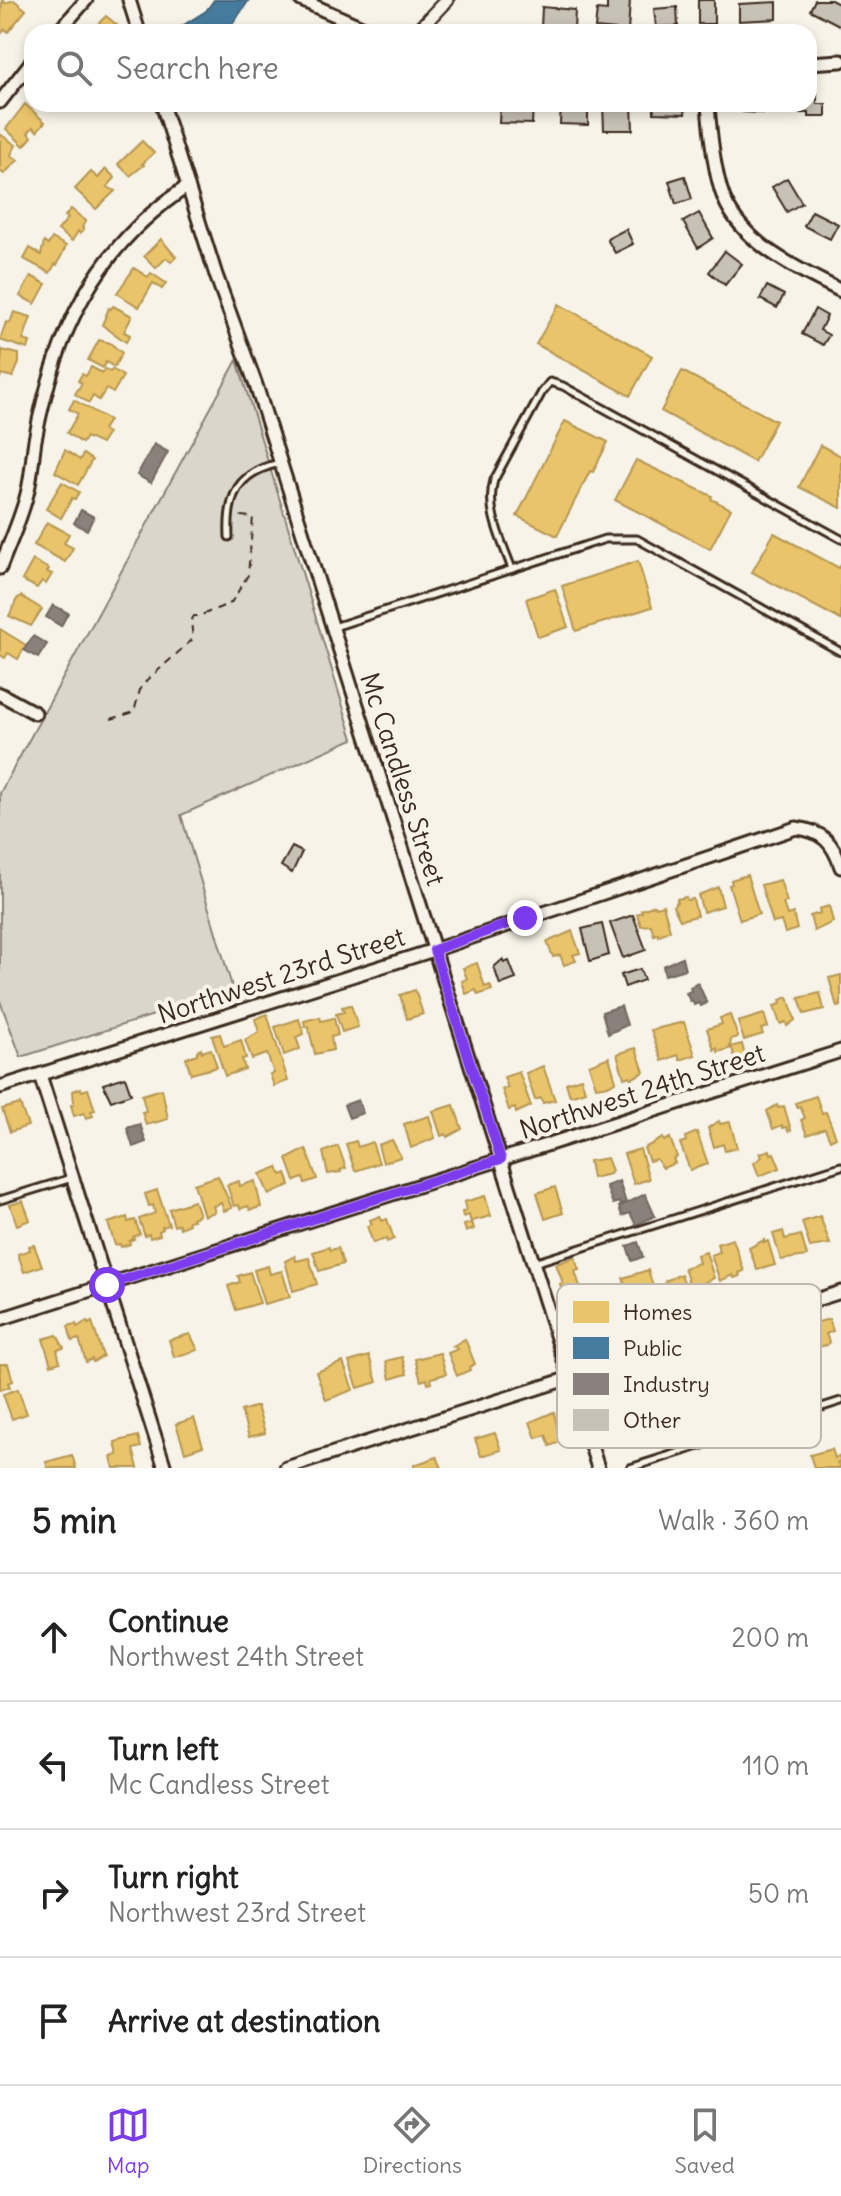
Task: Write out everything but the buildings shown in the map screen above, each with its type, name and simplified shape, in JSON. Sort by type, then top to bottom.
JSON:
[{"type":"street","points":[[65,24],[86,0]]},
{"type":"street","points":[[129,0],[136,24]]},
{"type":"street","points":[[301,0],[355,24]]},
{"type":"street","points":[[424,24],[447,0]]},
{"type":"street","points":[[817,62],[841,61]]},
{"type":"street","points":[[0,102],[24,71]]},
{"type":"street","name":"Mc Candless Street","points":[[165,112],[216,275],[246,354],[557,1338]]},
{"type":"street","points":[[709,112],[721,191],[731,212],[766,248],[841,291]]},
{"type":"street","points":[[0,568],[27,495],[34,442],[45,397],[70,322],[104,263],[142,220],[188,186]]},
{"type":"street","points":[[0,694],[35,713]]},
{"type":"street","name":"Northwest 23rd Street","points":[[0,1087],[434,950],[796,828],[823,835],[831,842],[841,867]]},
{"type":"street","name":"Northwest 24th Street","points":[[0,1319],[841,1051]]},
{"type":"street","points":[[40,1075],[165,1468]]},
{"type":"street","points":[[821,1298],[841,1292]]},
{"type":"street","points":[[286,1468],[557,1382]]},
{"type":"street","name":"Mc Candless Street","points":[[592,1448],[598,1468]]},
{"type":"lane","points":[[512,569],[491,507],[490,493],[507,455],[550,382],[563,386],[841,539]]},
{"type":"lane","points":[[229,537],[227,514],[234,494],[245,478],[260,467],[280,463]]},
{"type":"lane","points":[[333,628],[605,539],[637,539],[841,652]]},
{"type":"lane","points":[[533,1263],[841,1166]]},
{"type":"lane","points":[[0,1200],[72,1178]]},
{"type":"lane","points":[[821,1407],[841,1401]]},
{"type":"lane","points":[[630,1468],[693,1448]]},
{"type":"path","points":[[111,719],[134,712],[141,686],[193,639],[191,621],[194,616],[231,603],[241,588],[248,575],[253,517],[227,514]]},
{"type":"shaded area","points":[[237,360],[353,739],[181,815],[233,990],[21,1057],[0,1001],[0,793]]},
{"type":"route","points":[[107,1285],[501,1159],[434,950],[525,918]]}]
